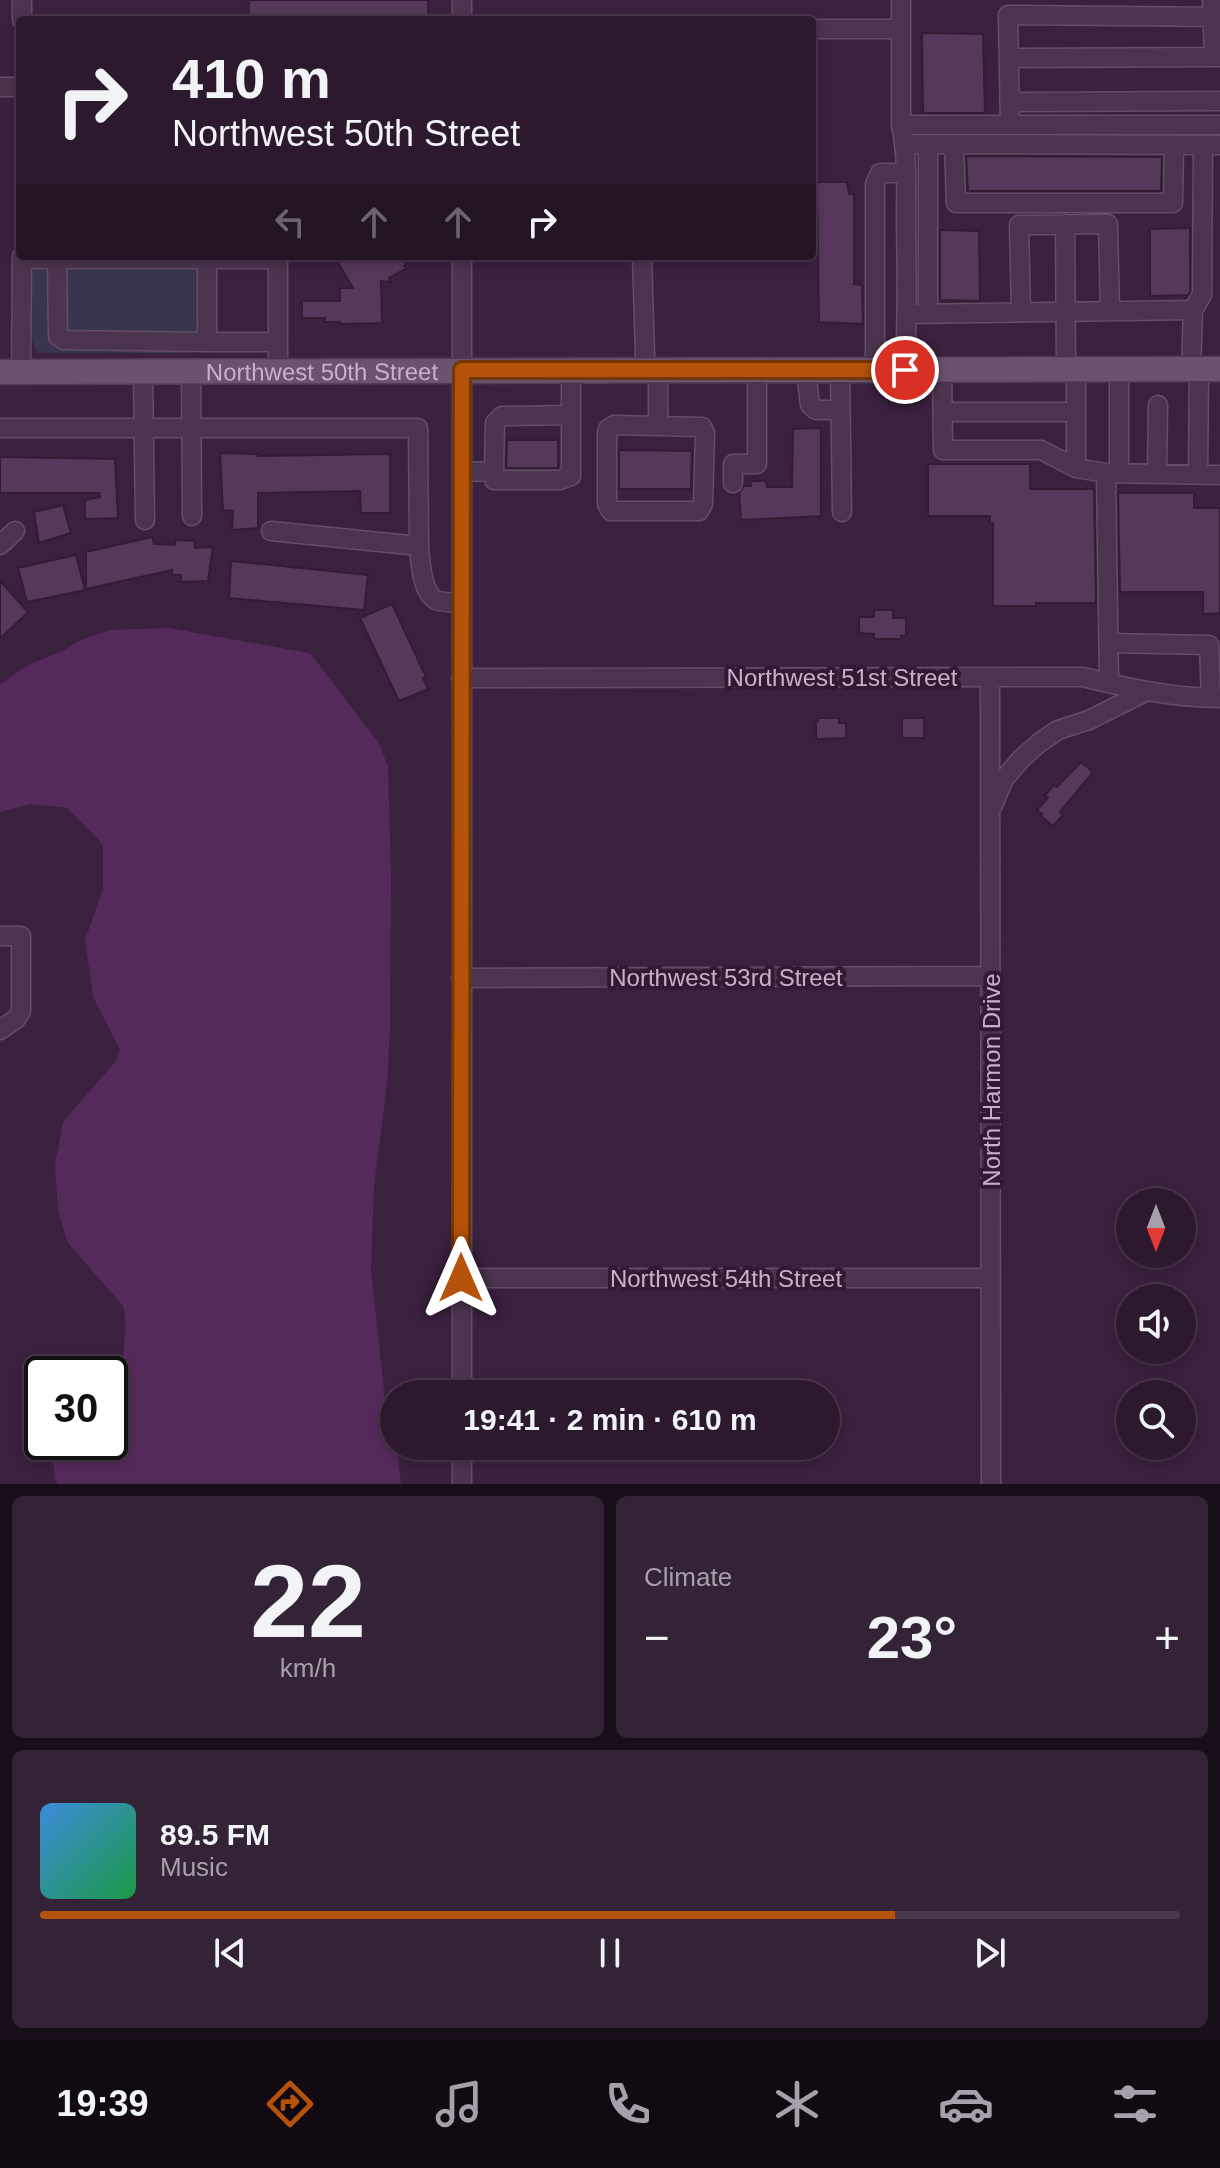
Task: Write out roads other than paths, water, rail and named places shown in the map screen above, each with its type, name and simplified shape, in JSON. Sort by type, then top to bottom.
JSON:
[{"type":"main road","name":"Northwest 50th Street","points":[[11,372],[1204,369]]},
{"type":"street","points":[[901,0],[901,125],[905,144],[908,314],[905,370]]},
{"type":"street","points":[[1009,58],[1217,57],[1215,11],[1008,15],[1010,125]]},
{"type":"street","points":[[816,29],[901,29]]},
{"type":"street","points":[[1009,102],[1220,101]]},
{"type":"street","points":[[901,125],[1220,125]]},
{"type":"street","points":[[905,144],[1211,145],[1211,229],[1202,295],[1193,310],[1204,369],[1198,473]]},
{"type":"street","points":[[928,145],[928,314]]},
{"type":"street","points":[[954,145],[956,203],[1173,203],[1174,145]]},
{"type":"street","points":[[875,370],[875,184],[880,173],[906,173]]},
{"type":"street","points":[[1021,312],[1019,225],[1065,224],[1108,224],[1110,311]]},
{"type":"street","points":[[1065,224],[1066,312],[1076,412],[1076,468]]},
{"type":"street","points":[[11,372],[22,260]]},
{"type":"street","points":[[57,260],[58,336],[64,340],[278,342]]},
{"type":"street","points":[[207,260],[207,342]]},
{"type":"street","points":[[278,260],[278,372]]},
{"type":"street","points":[[462,260],[462,1380]]},
{"type":"street","points":[[642,260],[645,356],[651,370],[658,425]]},
{"type":"street","points":[[908,314],[1193,310]]},
{"type":"street","points":[[1109,683],[1112,473],[1119,369]]},
{"type":"street","points":[[570,415],[502,416],[495,423],[494,480],[560,480],[571,476],[571,370]]},
{"type":"street","points":[[733,483],[733,464],[757,464],[757,370]]},
{"type":"street","points":[[806,370],[810,405],[816,410],[840,410]]},
{"type":"street","points":[[840,370],[842,512]]},
{"type":"street","points":[[942,370],[943,450],[1041,450],[1076,468],[1112,473],[1220,475]]},
{"type":"street","points":[[143,372],[145,520]]},
{"type":"street","points":[[191,372],[192,516]]},
{"type":"street","points":[[1157,472],[1158,405]]},
{"type":"street","points":[[943,412],[1076,412]]},
{"type":"street","points":[[614,425],[658,425],[702,427],[705,433],[703,504],[695,512],[611,511],[607,504],[608,429],[614,425]]},
{"type":"street","points":[[0,428],[418,428],[420,565],[433,599],[462,603]]},
{"type":"street","points":[[462,471],[494,472]]},
{"type":"street","points":[[0,545],[15,531]]},
{"type":"street","points":[[271,531],[419,546]]},
{"type":"street","points":[[1109,643],[1209,645],[1216,698]]},
{"type":"street","name":"North Harmon Drive","points":[[990,677],[991,1484]]},
{"type":"street","name":"Northwest 51st Street","points":[[461,678],[1083,677],[1145,692],[1216,698]]},
{"type":"street","points":[[990,811],[1004,779],[1039,743],[1058,730],[1089,720],[1145,692]]},
{"type":"street","points":[[0,936],[21,936],[21,1011],[16,1019],[0,1030]]},
{"type":"street","name":"Northwest 53rd Street","points":[[461,978],[991,976]]},
{"type":"street","name":"Northwest 54th Street","points":[[461,1278],[990,1278]]},
{"type":"street","points":[[462,1460],[462,1484]]}]
